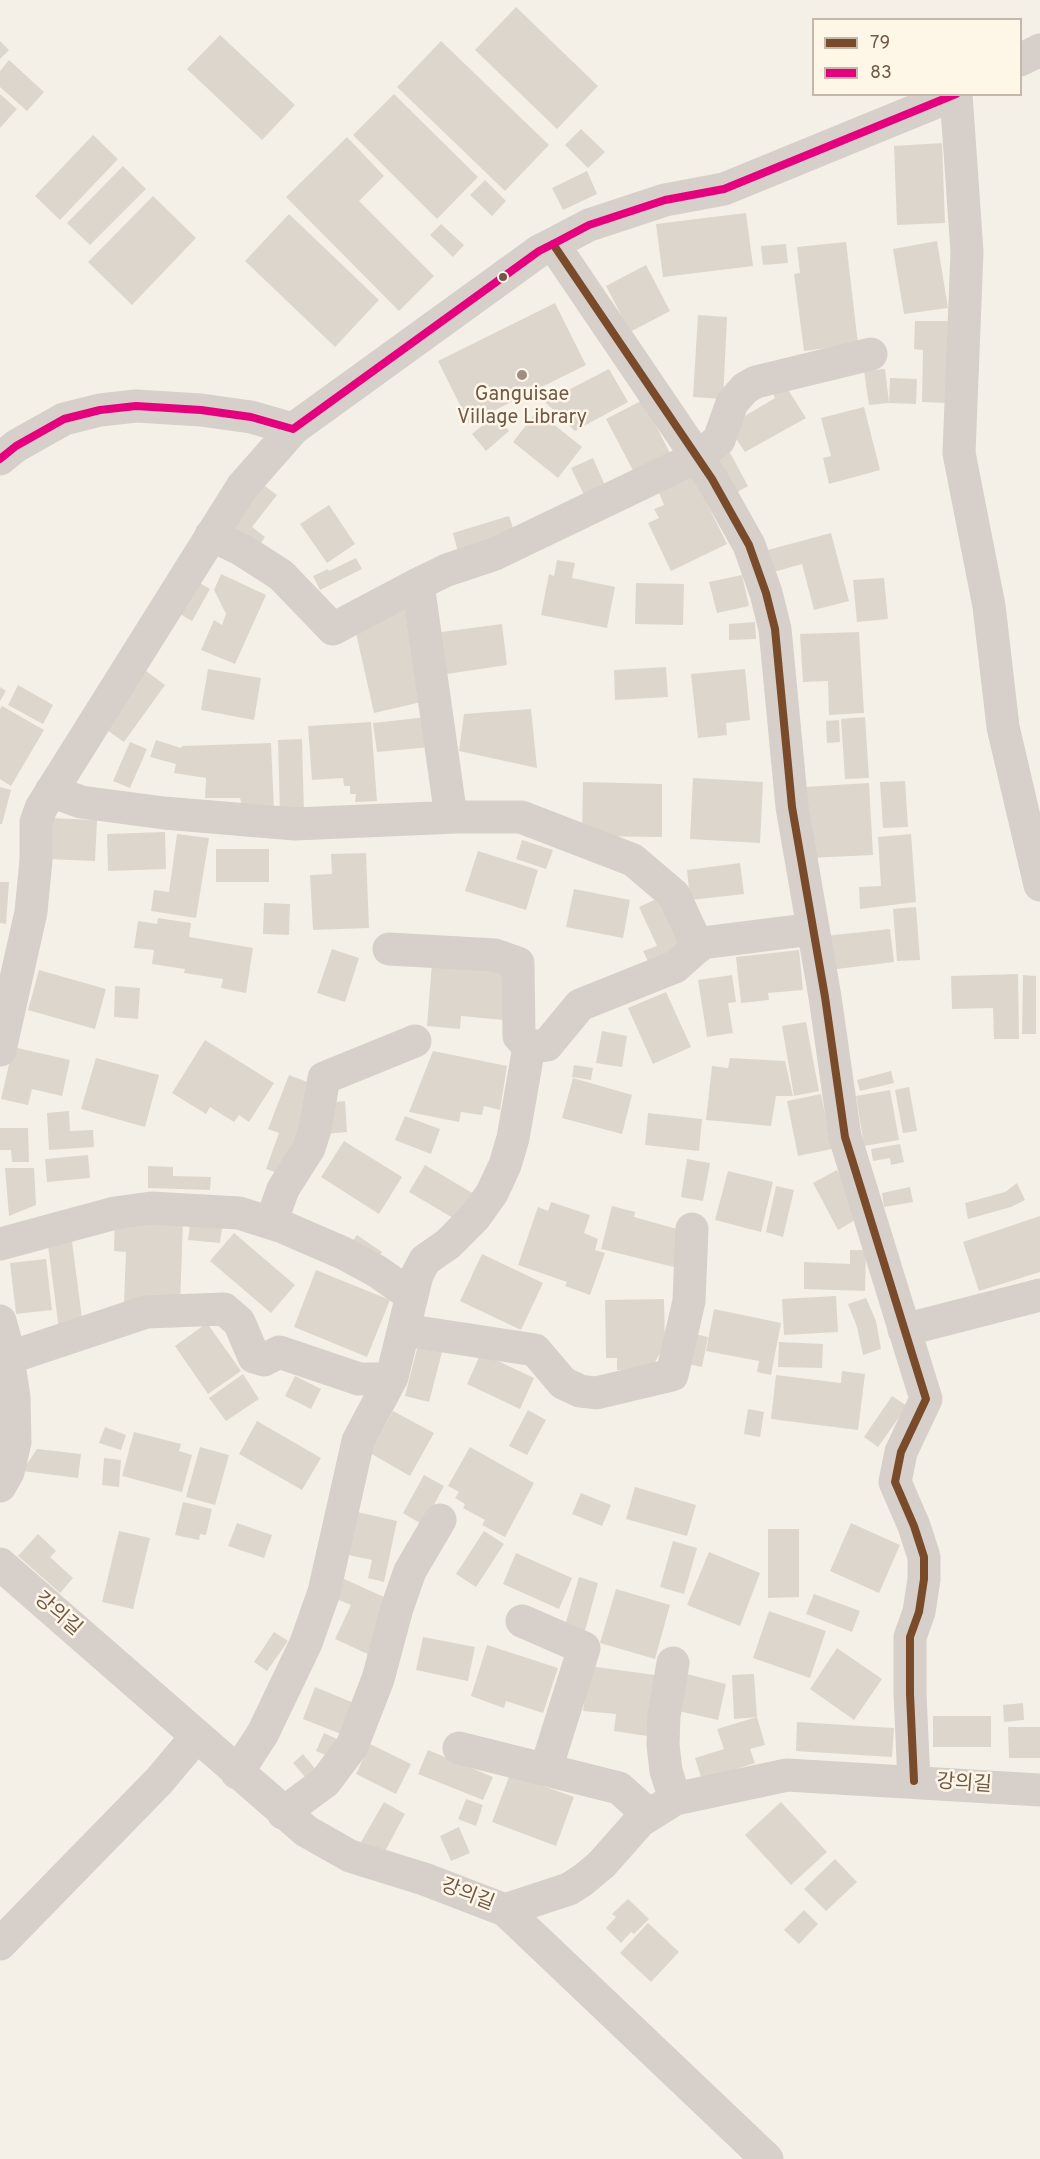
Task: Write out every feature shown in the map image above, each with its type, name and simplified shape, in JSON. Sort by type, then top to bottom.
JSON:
[{"type":"street","points":[[1022,59],[1040,50]]},
{"type":"street","points":[[0,1050],[31,912],[36,860],[36,822],[41,807],[242,488],[294,429],[539,251],[590,225],[665,200],[724,189],[951,96]]},
{"type":"street","points":[[956,96],[967,252],[959,453],[989,606],[1003,727],[1040,885]]},
{"type":"street","points":[[553,244],[712,479],[749,545],[775,630],[792,807],[845,1137],[926,1399],[901,1452],[895,1482],[914,1526],[924,1557],[924,1579],[919,1612],[910,1637],[914,1781]]},
{"type":"street","points":[[212,535],[242,549],[281,575],[333,629],[417,584],[447,570],[506,549],[697,457],[719,440],[732,402],[745,388],[756,382],[871,354]]},
{"type":"street","points":[[0,459],[16,446],[64,419],[100,410],[136,406],[201,410],[251,417],[294,429]]},
{"type":"street","points":[[417,584],[454,817]]},
{"type":"street","points":[[51,791],[93,804],[164,813],[295,824],[454,817],[521,817],[633,860],[674,895],[698,947]]},
{"type":"street","points":[[530,1047],[547,1045],[580,1005],[675,967],[702,943],[813,929]]},
{"type":"street","points":[[389,949],[495,955],[518,963],[519,1035],[530,1047]]},
{"type":"street","points":[[271,1223],[283,1189],[309,1148],[315,1129],[324,1078],[415,1041]]},
{"type":"street","points":[[237,1773],[262,1733],[306,1643],[324,1592],[358,1441],[391,1379],[417,1275],[425,1260],[448,1244],[475,1217],[492,1193],[505,1165],[513,1138],[530,1047]]},
{"type":"street","points":[[0,1244],[105,1215],[151,1208],[239,1213],[271,1223],[352,1258],[378,1272],[412,1296]]},
{"type":"street","points":[[404,1330],[535,1350],[563,1383],[596,1393],[672,1375],[689,1301],[692,1230]]},
{"type":"street","points":[[904,1330],[1040,1295]]},
{"type":"street","points":[[8,1358],[146,1312],[224,1309],[239,1322],[254,1357],[264,1360],[279,1352],[359,1379],[391,1379]]},
{"type":"street","points":[[0,1321],[14,1397],[15,1442],[8,1472],[0,1486]]},
{"type":"street","points":[[283,1813],[325,1782],[352,1746],[378,1679],[397,1608],[410,1571],[440,1520]]},
{"type":"street","name":"강의길","points":[[0,1564],[306,1831],[350,1856],[424,1879],[505,1910],[569,1888],[583,1880],[602,1864],[640,1821],[662,1807],[787,1775],[1040,1790]]},
{"type":"street","points":[[522,1621],[584,1648],[546,1769]]},
{"type":"street","points":[[459,1748],[619,1788],[662,1807],[666,1771],[663,1745],[664,1716],[673,1663]]},
{"type":"street","points":[[0,1944],[159,1781],[196,1737]]},
{"type":"street","points":[[505,1910],[767,2159]]},
{"type":"building","points":[[516,7],[598,86],[557,129],[475,50]]},
{"type":"building","points":[[220,35],[295,105],[262,140],[187,69]]},
{"type":"building","points":[[0,41],[9,50],[0,59]]},
{"type":"building","points":[[441,41],[549,145],[505,191],[397,87]]},
{"type":"building","points":[[9,60],[44,92],[27,111],[0,87],[0,71]]},
{"type":"building","points":[[0,94],[17,109],[0,128]]},
{"type":"building","points":[[394,94],[478,177],[437,219],[353,135]]},
{"type":"building","points":[[581,129],[605,152],[588,168],[565,145]]},
{"type":"building","points":[[93,135],[118,159],[60,220],[35,196]]},
{"type":"building","points":[[347,137],[384,176],[359,201],[434,276],[399,311],[286,197]]},
{"type":"building","points":[[942,143],[945,223],[897,225],[894,146]]},
{"type":"building","points":[[123,166],[146,189],[90,245],[67,223]]},
{"type":"building","points":[[587,171],[597,194],[563,210],[552,188]]},
{"type":"building","points":[[485,180],[506,201],[492,216],[470,195]]},
{"type":"building","points":[[153,196],[196,238],[132,305],[88,262]]},
{"type":"building","points":[[746,213],[753,266],[663,277],[656,224]]},
{"type":"building","points":[[289,214],[379,300],[335,347],[245,261]]},
{"type":"building","points":[[441,224],[464,245],[453,257],[430,235]]},
{"type":"building","points":[[937,241],[948,308],[904,314],[893,249]]},
{"type":"building","points":[[846,242],[858,344],[804,351],[794,274],[800,273],[797,247]]},
{"type":"building","points":[[786,244],[788,263],[763,265],[761,246]]},
{"type":"building","points":[[646,265],[670,311],[630,332],[606,286]]},
{"type":"building","points":[[555,303],[586,365],[469,423],[438,361]]},
{"type":"building","points":[[698,315],[727,317],[723,399],[693,397]]},
{"type":"building","points":[[915,321],[948,321],[946,403],[922,402],[923,350],[914,349]]},
{"type":"building","points":[[609,369],[628,402],[575,431],[545,402]]},
{"type":"building","points":[[885,369],[889,403],[869,405],[864,371]]},
{"type":"building","points":[[890,378],[917,379],[916,404],[889,403]]},
{"type":"building","points":[[787,388],[806,418],[745,452],[735,437],[738,420],[775,398],[773,393]]},
{"type":"building","points":[[643,400],[673,459],[637,478],[606,419]]},
{"type":"building","points":[[864,407],[880,470],[829,484],[823,458],[831,456],[821,418]]},
{"type":"building","points":[[537,411],[582,447],[558,478],[513,442]]},
{"type":"building","points":[[495,415],[509,431],[486,451],[472,434]]},
{"type":"building","points":[[728,449],[748,486],[732,495],[711,458]]},
{"type":"building","points":[[593,458],[607,490],[586,499],[571,468]]},
{"type":"building","points":[[690,469],[727,544],[671,571],[648,523],[659,518],[654,509],[664,505],[656,486]]},
{"type":"building","points":[[261,483],[277,495],[252,527],[265,537],[257,549],[228,526]]},
{"type":"building","points":[[329,505],[355,544],[327,563],[300,524]]},
{"type":"building","points":[[509,516],[517,540],[459,556],[453,533]]},
{"type":"building","points":[[831,533],[849,601],[814,610],[802,564],[770,573],[764,551]]},
{"type":"building","points":[[356,558],[362,569],[320,590],[313,576]]},
{"type":"building","points":[[557,560],[575,563],[572,578],[615,587],[607,628],[541,615],[549,574],[554,576]]},
{"type":"building","points":[[221,574],[266,595],[235,664],[201,650],[214,620],[222,625],[226,614],[214,590]]},
{"type":"building","points":[[742,575],[749,606],[717,613],[709,582]]},
{"type":"building","points":[[884,578],[888,619],[857,622],[853,580]]},
{"type":"building","points":[[198,582],[210,589],[192,621],[180,614]]},
{"type":"building","points":[[636,583],[684,584],[683,625],[635,624]]},
{"type":"building","points":[[409,604],[430,700],[374,713],[356,633]]},
{"type":"building","points":[[755,622],[756,639],[729,640],[729,624]]},
{"type":"building","points":[[502,624],[507,665],[440,675],[434,633]]},
{"type":"building","points":[[859,632],[864,713],[829,715],[828,681],[803,682],[800,634]]},
{"type":"building","points":[[666,667],[668,697],[615,700],[614,670]]},
{"type":"building","points":[[142,668],[165,685],[124,742],[100,725]]},
{"type":"building","points":[[208,669],[261,678],[254,720],[201,710]]},
{"type":"building","points":[[745,669],[750,720],[726,723],[727,735],[698,738],[691,674]]},
{"type":"building","points":[[18,685],[53,705],[43,724],[8,705]]},
{"type":"building","points":[[0,687],[6,691],[0,701]]},
{"type":"building","points":[[2,706],[44,730],[11,786],[0,779],[0,709]]},
{"type":"building","points":[[531,709],[537,768],[459,751],[464,714]]},
{"type":"building","points":[[427,717],[430,747],[377,752],[373,723]]},
{"type":"building","points":[[865,717],[869,778],[845,779],[841,719]]},
{"type":"building","points":[[839,720],[840,742],[827,743],[826,721]]},
{"type":"building","points":[[371,722],[377,801],[355,802],[356,794],[350,794],[350,786],[344,786],[343,778],[312,780],[308,726]]},
{"type":"building","points":[[302,739],[304,816],[280,817],[278,740]]},
{"type":"building","points":[[156,740],[181,748],[182,746],[271,743],[274,810],[243,809],[240,798],[205,798],[206,778],[174,773],[176,764],[150,757]]},
{"type":"building","points":[[130,742],[147,749],[130,788],[113,781]]},
{"type":"building","points":[[693,778],[763,782],[760,843],[690,839]]},
{"type":"building","points":[[905,781],[908,827],[883,828],[880,782]]},
{"type":"building","points":[[583,782],[662,784],[662,837],[582,836]]},
{"type":"building","points":[[869,783],[873,855],[809,858],[805,787]]},
{"type":"building","points":[[0,787],[11,790],[2,824],[0,824]]},
{"type":"building","points":[[49,818],[97,820],[95,861],[48,859]]},
{"type":"building","points":[[165,832],[166,869],[108,871],[107,834]]},
{"type":"building","points":[[177,834],[209,838],[196,918],[151,911],[154,890],[169,892]]},
{"type":"building","points":[[911,834],[916,902],[860,909],[859,887],[881,886],[878,837]]},
{"type":"building","points":[[522,840],[553,850],[546,869],[516,859]]},
{"type":"building","points":[[216,849],[269,849],[269,882],[216,882]]},
{"type":"building","points":[[478,851],[538,870],[526,910],[465,891]]},
{"type":"building","points":[[366,853],[369,928],[313,930],[310,875],[332,874],[331,854]]},
{"type":"building","points":[[740,863],[744,894],[690,900],[687,870]]},
{"type":"building","points":[[0,882],[9,882],[6,924],[0,923]]},
{"type":"building","points":[[574,889],[630,900],[623,938],[566,927]]},
{"type":"building","points":[[665,895],[687,945],[651,967],[643,951],[657,946],[639,907]]},
{"type":"building","points":[[264,903],[290,904],[289,935],[263,934]]},
{"type":"building","points":[[916,907],[920,960],[897,961],[893,909]]},
{"type":"building","points":[[158,918],[191,923],[189,937],[253,948],[246,993],[221,988],[223,979],[184,973],[185,969],[152,964],[154,950],[134,948],[138,921],[157,924]]},
{"type":"building","points":[[890,929],[894,962],[829,970],[825,936]]},
{"type":"building","points":[[332,949],[359,958],[345,1002],[317,993]]},
{"type":"building","points":[[799,950],[803,990],[768,993],[769,1000],[741,1003],[736,957]]},
{"type":"building","points":[[432,963],[508,968],[504,1020],[461,1016],[460,1029],[427,1026]]},
{"type":"building","points":[[39,970],[106,989],[95,1029],[28,1010]]},
{"type":"building","points":[[1018,974],[1019,1039],[994,1039],[993,1008],[952,1009],[951,976]]},
{"type":"building","points":[[732,975],[736,1002],[728,1003],[733,1033],[707,1037],[698,980]]},
{"type":"building","points":[[1023,975],[1036,976],[1036,1034],[1022,1034]]},
{"type":"building","points":[[115,986],[140,988],[138,1019],[114,1017]]},
{"type":"building","points":[[666,992],[691,1047],[653,1064],[628,1008]]},
{"type":"building","points":[[806,1022],[819,1091],[794,1096],[782,1026]]},
{"type":"building","points":[[602,1031],[627,1036],[622,1067],[596,1063]]},
{"type":"building","points":[[205,1040],[274,1083],[249,1122],[239,1115],[234,1122],[210,1107],[206,1114],[172,1093]]},
{"type":"building","points":[[13,1047],[70,1060],[62,1096],[32,1089],[28,1105],[1,1099]]},
{"type":"building","points":[[433,1051],[507,1066],[500,1110],[484,1106],[482,1115],[461,1112],[459,1122],[409,1112]]},
{"type":"building","points":[[96,1058],[159,1075],[145,1127],[81,1109]]},
{"type":"building","points":[[730,1058],[785,1061],[793,1096],[776,1096],[771,1126],[706,1120],[712,1066],[728,1068]]},
{"type":"building","points":[[574,1065],[593,1068],[591,1080],[572,1077]]},
{"type":"building","points":[[891,1071],[894,1083],[860,1091],[857,1080]]},
{"type":"building","points":[[289,1075],[310,1083],[316,1096],[286,1176],[266,1169],[279,1133],[268,1129]]},
{"type":"building","points":[[573,1078],[632,1095],[622,1134],[562,1118]]},
{"type":"building","points":[[909,1087],[917,1131],[903,1133],[895,1090]]},
{"type":"building","points":[[890,1090],[899,1140],[864,1146],[856,1096]]},
{"type":"building","points":[[821,1094],[832,1149],[798,1156],[787,1101]]},
{"type":"building","points":[[345,1101],[347,1132],[326,1134],[324,1103]]},
{"type":"building","points":[[69,1111],[70,1131],[93,1130],[94,1147],[49,1150],[47,1113]]},
{"type":"building","points":[[648,1113],[702,1119],[699,1151],[645,1145]]},
{"type":"building","points":[[405,1116],[440,1129],[431,1154],[395,1140]]},
{"type":"building","points":[[0,1128],[28,1128],[29,1162],[12,1162],[11,1150],[0,1150]]},
{"type":"building","points":[[344,1141],[402,1177],[379,1214],[321,1177]]},
{"type":"building","points":[[900,1144],[904,1162],[891,1165],[890,1158],[873,1161],[871,1149]]},
{"type":"building","points":[[88,1155],[90,1178],[47,1182],[45,1159]]},
{"type":"building","points":[[687,1159],[710,1163],[703,1201],[681,1197]]},
{"type":"building","points":[[425,1165],[474,1194],[458,1221],[409,1192]]},
{"type":"building","points":[[148,1166],[173,1167],[173,1176],[211,1177],[210,1190],[148,1188]]},
{"type":"building","points":[[5,1168],[34,1168],[36,1205],[9,1216]]},
{"type":"building","points":[[837,1170],[862,1216],[838,1230],[813,1183]]},
{"type":"building","points":[[728,1171],[773,1182],[761,1232],[715,1220]]},
{"type":"building","points":[[1017,1183],[1025,1200],[1011,1207],[968,1219],[965,1203],[1005,1192]]},
{"type":"building","points":[[776,1186],[794,1190],[783,1237],[766,1232]]},
{"type":"building","points":[[910,1187],[913,1202],[884,1207],[882,1193]]},
{"type":"building","points":[[551,1202],[590,1215],[584,1233],[598,1239],[595,1250],[605,1253],[590,1295],[565,1286],[567,1282],[518,1265],[538,1207],[548,1211]]},
{"type":"building","points":[[612,1206],[635,1212],[634,1217],[684,1231],[674,1267],[601,1249]]},
{"type":"building","points":[[1040,1216],[1040,1272],[979,1291],[963,1242]]},
{"type":"building","points":[[115,1217],[183,1220],[180,1307],[124,1304],[126,1252],[114,1251]]},
{"type":"building","points":[[190,1224],[222,1228],[220,1243],[188,1240]]},
{"type":"building","points":[[234,1233],[295,1285],[271,1313],[210,1261]]},
{"type":"building","points":[[71,1234],[83,1326],[59,1330],[47,1237]]},
{"type":"building","points":[[357,1235],[382,1252],[375,1263],[349,1246]]},
{"type":"building","points":[[850,1250],[866,1250],[865,1291],[804,1289],[804,1262],[850,1264]]},
{"type":"building","points":[[482,1254],[543,1283],[521,1330],[460,1301]]},
{"type":"building","points":[[46,1259],[52,1310],[16,1314],[10,1263]]},
{"type":"building","points":[[316,1270],[390,1300],[367,1357],[294,1327]]},
{"type":"building","points":[[836,1296],[838,1332],[784,1335],[782,1299]]},
{"type":"building","points":[[866,1298],[876,1321],[881,1349],[863,1355],[857,1327],[848,1304]]},
{"type":"building","points":[[664,1299],[665,1345],[651,1369],[617,1370],[617,1358],[606,1358],[605,1300]]},
{"type":"building","points":[[714,1309],[781,1323],[771,1375],[757,1372],[759,1361],[706,1351]]},
{"type":"building","points":[[207,1323],[241,1371],[208,1394],[175,1346]]},
{"type":"building","points":[[685,1332],[708,1337],[702,1367],[679,1362]]},
{"type":"building","points":[[779,1342],[823,1344],[822,1368],[778,1367]]},
{"type":"building","points":[[418,1345],[442,1352],[429,1402],[405,1396]]},
{"type":"building","points":[[481,1353],[534,1378],[520,1409],[467,1384]]},
{"type":"building","points":[[842,1371],[865,1374],[858,1430],[771,1419],[776,1375],[841,1383]]},
{"type":"building","points":[[243,1374],[259,1399],[226,1421],[209,1398]]},
{"type":"building","points":[[295,1376],[321,1389],[311,1409],[285,1396]]},
{"type":"building","points":[[892,1396],[907,1406],[878,1447],[864,1437]]},
{"type":"building","points":[[748,1409],[764,1412],[760,1437],[744,1434]]},
{"type":"building","points":[[528,1410],[546,1420],[527,1455],[509,1446]]},
{"type":"building","points":[[393,1411],[434,1433],[410,1476],[370,1453]]},
{"type":"building","points":[[257,1421],[321,1458],[302,1490],[239,1454]]},
{"type":"building","points":[[105,1427],[126,1435],[121,1450],[99,1443]]},
{"type":"building","points":[[134,1432],[181,1444],[179,1451],[192,1455],[182,1492],[122,1476]]},
{"type":"building","points":[[200,1447],[229,1455],[215,1505],[186,1497]]},
{"type":"building","points":[[470,1447],[534,1483],[505,1537],[482,1525],[485,1520],[463,1508],[465,1504],[455,1498],[459,1492],[448,1486]]},
{"type":"building","points":[[37,1449],[81,1454],[78,1478],[22,1471]]},
{"type":"building","points":[[104,1458],[121,1460],[119,1487],[102,1485]]},
{"type":"building","points":[[424,1475],[444,1486],[423,1525],[403,1513]]},
{"type":"building","points":[[635,1487],[696,1505],[687,1536],[626,1519]]},
{"type":"building","points":[[581,1493],[611,1505],[602,1526],[572,1514]]},
{"type":"building","points":[[183,1502],[212,1509],[206,1535],[200,1534],[199,1540],[175,1535]]},
{"type":"building","points":[[353,1511],[397,1521],[384,1582],[368,1578],[372,1560],[344,1554]]},
{"type":"building","points":[[237,1523],[272,1535],[264,1558],[228,1546]]},
{"type":"building","points":[[851,1523],[900,1545],[879,1593],[830,1571]]},
{"type":"building","points":[[768,1529],[799,1529],[799,1597],[768,1598]]},
{"type":"building","points":[[119,1531],[150,1538],[133,1609],[102,1602]]},
{"type":"building","points":[[484,1531],[504,1544],[476,1587],[456,1574]]},
{"type":"building","points":[[38,1534],[56,1551],[50,1557],[73,1578],[60,1593],[18,1556]]},
{"type":"building","points":[[673,1541],[697,1548],[684,1594],[660,1587]]},
{"type":"building","points":[[709,1552],[760,1573],[740,1626],[687,1605]]},
{"type":"building","points":[[516,1553],[572,1578],[559,1609],[503,1584]]},
{"type":"building","points":[[579,1577],[598,1583],[584,1634],[564,1629]]},
{"type":"building","points":[[342,1578],[395,1602],[372,1656],[335,1639],[351,1605],[334,1598]]},
{"type":"building","points":[[616,1589],[670,1605],[655,1659],[600,1643]]},
{"type":"building","points":[[814,1594],[860,1611],[852,1632],[806,1614]]},
{"type":"building","points":[[769,1611],[826,1631],[810,1678],[753,1658]]},
{"type":"building","points":[[274,1632],[288,1641],[267,1671],[254,1662]]},
{"type":"building","points":[[423,1637],[475,1647],[468,1681],[416,1670]]},
{"type":"building","points":[[487,1645],[558,1668],[543,1713],[506,1701],[504,1708],[471,1696]]},
{"type":"building","points":[[837,1648],[882,1679],[854,1720],[810,1689]]},
{"type":"building","points":[[589,1666],[655,1675],[647,1736],[614,1731],[616,1714],[583,1711]]},
{"type":"building","points":[[683,1673],[726,1684],[718,1720],[674,1710]]},
{"type":"building","points":[[754,1674],[757,1717],[734,1719],[732,1675]]},
{"type":"building","points":[[315,1687],[354,1703],[341,1734],[303,1719]]},
{"type":"building","points":[[1023,1703],[1024,1720],[1004,1722],[1003,1705]]},
{"type":"building","points":[[933,1716],[991,1716],[991,1747],[933,1747]]},
{"type":"building","points":[[757,1717],[765,1745],[750,1749],[755,1763],[702,1780],[695,1758],[724,1749],[717,1729]]},
{"type":"building","points":[[797,1722],[894,1728],[892,1757],[796,1751]]},
{"type":"building","points":[[1008,1727],[1040,1727],[1040,1758],[1009,1758]]},
{"type":"building","points":[[324,1733],[343,1742],[335,1759],[316,1751]]},
{"type":"building","points":[[370,1744],[411,1764],[396,1794],[356,1774]]},
{"type":"building","points":[[428,1750],[493,1777],[483,1800],[418,1774]]},
{"type":"building","points":[[303,1754],[321,1776],[311,1784],[293,1763]]},
{"type":"building","points":[[510,1774],[574,1797],[556,1846],[492,1822]]},
{"type":"building","points":[[466,1799],[483,1805],[476,1826],[458,1819]]},
{"type":"building","points":[[384,1802],[405,1814],[383,1855],[361,1842]]},
{"type":"building","points":[[781,1802],[827,1852],[791,1885],[745,1835]]},
{"type":"building","points":[[459,1827],[470,1853],[451,1861],[440,1836]]},
{"type":"building","points":[[835,1859],[857,1882],[826,1911],[804,1889]]},
{"type":"building","points":[[628,1899],[649,1919],[634,1934],[631,1932],[621,1943],[606,1928],[616,1917],[612,1914]]},
{"type":"building","points":[[804,1910],[818,1924],[799,1944],[784,1930]]},
{"type":"building","points":[[648,1923],[679,1952],[651,1982],[620,1953]]},
{"type":"transit line","name":"83","points":[[0,459],[16,446],[64,419],[100,410],[136,406],[201,410],[251,417],[293,429],[539,251],[589,225],[665,200],[724,189],[951,96]]},
{"type":"transit line","name":"79","points":[[553,244],[712,479],[749,545],[766,593],[775,629],[792,807],[825,997],[845,1137],[926,1399],[901,1452],[895,1482],[914,1526],[924,1557],[924,1579],[919,1612],[910,1637],[914,1781]]},
{"type":"place","name":"Ganguisae Village Library","points":[[522,375]]}]
